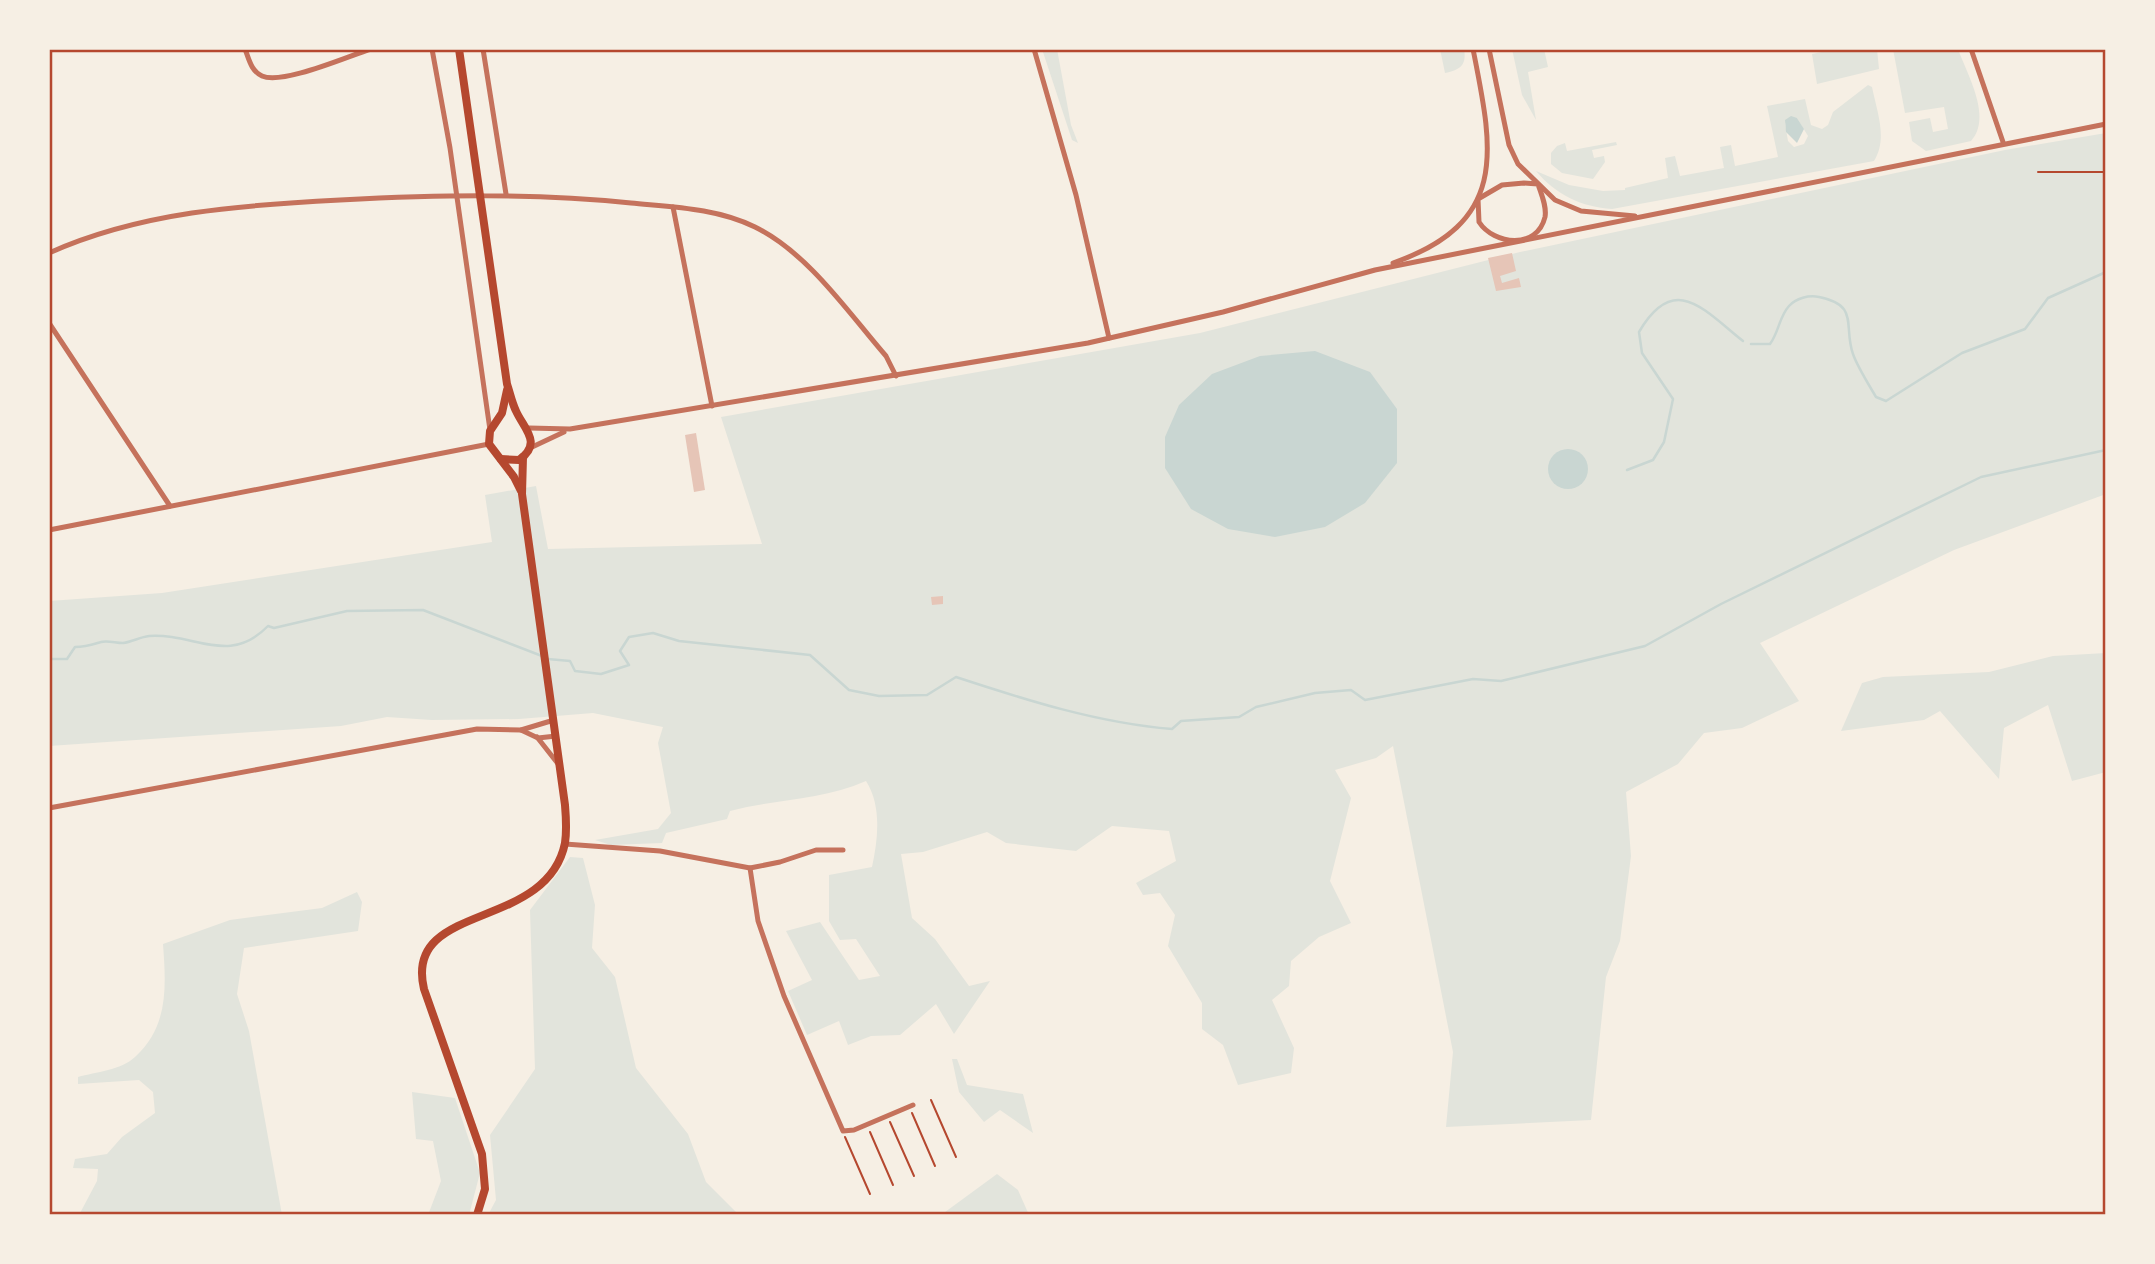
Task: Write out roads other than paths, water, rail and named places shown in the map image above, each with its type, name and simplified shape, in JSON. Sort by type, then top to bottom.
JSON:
[{"type":"main road","points":[[454,49],[465,83]]},
{"type":"main road","points":[[459,49],[508,384],[525,425],[530,448],[523,457],[515,461],[500,459]]},
{"type":"main road","points":[[508,384],[498,422],[490,431],[489,444],[522,494]]},
{"type":"main road","points":[[498,422],[509,418],[525,425]]},
{"type":"main road","points":[[477,1215],[485,1189],[482,1154],[424,989],[420,962],[435,938],[533,891],[553,869],[565,844],[566,826],[560,765],[522,494],[523,457]]},
{"type":"street","points":[[245,49],[253,69],[261,76],[280,78],[372,49]]},
{"type":"street","points":[[432,49],[457,194],[490,431]]},
{"type":"street","points":[[483,49],[506,194]]},
{"type":"street","points":[[1034,49],[1076,195],[1109,338]]},
{"type":"street","points":[[1473,49],[1490,145],[1478,199],[1479,222],[1484,230],[1505,240],[1521,241],[1532,235],[1545,218],[1544,201],[1538,184]]},
{"type":"street","points":[[1489,49],[1509,145],[1518,164],[1555,200],[1581,211],[1645,216]]},
{"type":"street","points":[[1971,49],[2003,142]]},
{"type":"street","points":[[1375,270],[2003,142],[2106,124]]},
{"type":"street","points":[[525,425],[570,429],[1109,338],[1223,312],[1375,270],[1418,255],[1443,241],[1467,216],[1478,199],[1502,185],[1538,184]]},
{"type":"street","points":[[49,253],[162,218],[210,210],[457,194],[552,195],[673,207],[735,218],[787,246],[886,356],[896,376]]},
{"type":"street","points":[[673,207],[712,406]]},
{"type":"street","points":[[49,323],[170,506]]},
{"type":"street","points":[[530,448],[570,429]]},
{"type":"street","points":[[49,530],[489,444]]},
{"type":"street","points":[[49,808],[477,729],[521,730],[554,720]]},
{"type":"street","points":[[521,730],[537,737],[556,736]]},
{"type":"street","points":[[537,737],[560,765]]},
{"type":"street","points":[[565,844],[660,851],[750,868],[780,862],[816,850],[843,850]]},
{"type":"street","points":[[750,868],[758,921],[784,996],[843,1131],[866,1125],[911,1106]]},
{"type":"waterway","points":[[1751,344],[1770,344],[1786,310],[1795,301],[1811,296],[1832,301],[1840,305],[1848,318],[1850,344],[1860,370],[1876,397],[1886,401],[1962,353],[2025,329],[2048,298],[2106,272]]},
{"type":"waterway","points":[[1627,470],[1653,460],[1664,442],[1673,399],[1642,353],[1639,332],[1652,314],[1664,304],[1677,300],[1689,302],[1702,308],[1743,341]]},
{"type":"waterway","points":[[548,659],[570,661],[575,671],[601,674],[629,665],[620,651],[629,637],[653,633],[679,641],[810,655],[849,690],[879,696],[927,695],[956,677],[1090,716],[1172,729],[1181,721],[1239,717],[1256,707],[1315,693],[1351,690],[1365,700],[1473,679],[1501,681],[1645,646],[1721,604],[1981,477],[2106,450]]},
{"type":"waterway","points":[[49,659],[67,659],[75,647],[103,641],[123,643],[149,636],[166,636],[225,646],[254,638],[268,626],[274,628],[347,611],[423,610],[542,656]]}]
